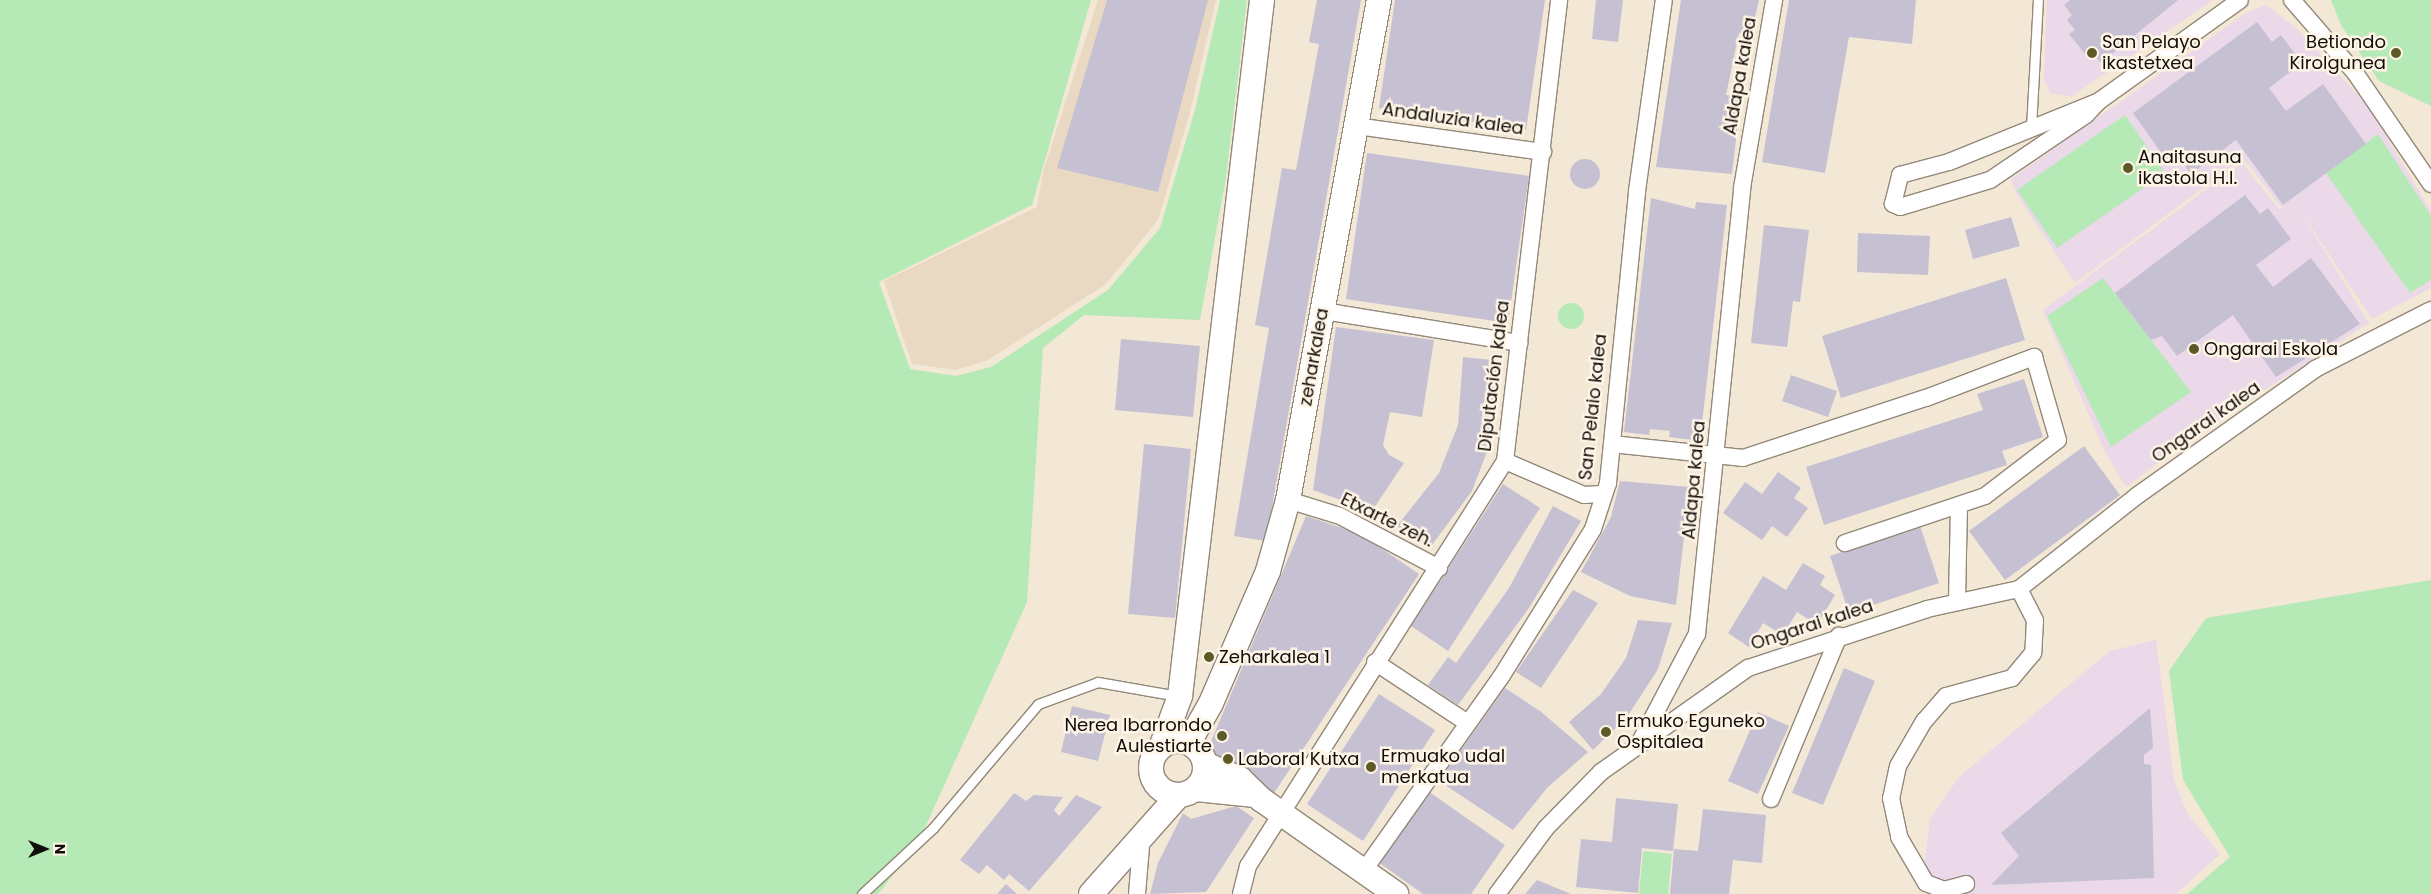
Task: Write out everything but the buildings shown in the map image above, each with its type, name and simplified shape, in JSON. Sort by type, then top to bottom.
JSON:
[{"type":"street","points":[[1091,894],[1142,834],[1187,792],[1188,749],[1180,699],[1262,0]]},
{"type":"street","name":"zeharkalea","points":[[1188,749],[1211,702],[1268,571],[1288,500],[1379,0]]},
{"type":"street","name":"Diputación kalea","points":[[1240,894],[1248,866],[1283,815],[1374,662],[1439,568],[1505,461],[1543,152],[1559,0]]},
{"type":"street","name":"San Pelaio kalea","points":[[1365,869],[1466,722],[1501,677],[1593,529],[1602,494],[1608,483],[1636,200],[1664,0]]},
{"type":"street","name":"Aldapa kalea","points":[[1497,894],[1572,798],[1638,744],[1681,671],[1697,634],[1742,188],[1774,0]]},
{"type":"street","points":[[2099,101],[1949,162],[1900,176],[1893,204],[1900,207],[1990,180],[2086,115],[2099,101],[2240,0]]},
{"type":"street","points":[[2292,0],[2356,74],[2431,184]]},
{"type":"street","name":"Andaluzia kalea","points":[[1356,126],[1543,152]]},
{"type":"street","name":"Ongarai kalea","points":[[1638,744],[1748,668],[1839,636],[1957,601],[2019,589],[2138,495],[2315,369],[2431,310]]},
{"type":"street","points":[[1323,311],[1519,343]]},
{"type":"street","points":[[1612,444],[1716,457],[1742,458],[1926,398],[2034,357],[2058,440],[1985,496],[1844,543]]},
{"type":"street","points":[[1505,461],[1584,495],[1602,494]]},
{"type":"street","name":"Etxarte zeh.","points":[[1288,500],[1340,516],[1439,568]]},
{"type":"street","points":[[1957,601],[1959,506]]},
{"type":"street","points":[[1966,884],[1944,890],[1926,883],[1899,837],[1891,798],[1898,766],[1924,721],[1946,696],[2012,678],[2033,653],[2035,620],[2019,589]]},
{"type":"street","points":[[1771,800],[1839,636]]},
{"type":"street","points":[[1374,662],[1443,705],[1466,722]]},
{"type":"street","points":[[1122,856],[1148,801],[1153,759],[1188,749],[1240,778],[1255,795],[1365,869],[1396,894]]},
{"type":"street","points":[[1152,775],[1162,790],[1255,795]]},
{"type":"street","points":[[1137,894],[1142,834]]},
{"type":"lane","points":[[2030,128],[2038,0]]},
{"type":"lane","points":[[862,894],[933,828],[1038,704],[1098,682],[1180,699]]},
{"type":"shaded area","points":[[1098,0],[1216,0],[1189,116],[1158,220],[1106,284],[988,360],[956,370],[912,364],[884,281],[1037,207],[1043,172]]},
{"type":"shaded area","name":"San Pelayo ikastetxea","points":[[2047,0],[2213,0],[2072,96],[2051,94],[2044,80]]},
{"type":"shaded area","points":[[2266,5],[2295,27],[2367,105],[2431,211],[2431,288],[2372,319],[2293,200],[2369,323],[2193,436],[2126,487],[2105,452],[2043,310],[2242,163],[2279,209],[2288,204],[2281,207],[2243,158],[2075,283],[2017,195],[2011,179],[2246,13]]},
{"type":"shaded area","points":[[2156,640],[2174,780],[2187,813],[2220,854],[2176,894],[1939,894],[1924,867],[1930,819],[1959,777],[2110,651]]},
{"type":"green space","points":[[0,0],[1091,0],[1032,205],[879,282],[910,369],[956,376],[991,367],[1108,290],[1160,228],[1195,110],[1220,0],[1247,0],[1226,178],[1200,320],[1084,315],[1043,348],[1027,602],[918,843],[878,894],[0,894]]},
{"type":"green space","name":"Betiondo Kirolgunea","points":[[2331,0],[2431,0],[2431,106],[2379,81],[2341,25]]},
{"type":"green space","points":[[2125,115],[2165,173],[2057,248],[2017,190]]},
{"type":"green space","points":[[2378,134],[2431,216],[2431,280],[2410,293],[2326,173]]},
{"type":"green space","points":[[2103,278],[2191,392],[2111,447],[2047,316]]},
{"type":"green space","points":[[1571,303],[1580,307],[1584,316],[1580,325],[1571,329],[1562,325],[1558,316],[1562,307]]},
{"type":"green space","points":[[2431,580],[2431,894],[2187,894],[2230,857],[2183,780],[2169,671],[2206,618]]},
{"type":"green space","points":[[1643,851],[1672,854],[1668,894],[1639,894]]},
{"type":"place","name":"San Pelayo ikastetxea","points":[[2092,53]]},
{"type":"place","name":"Betiondo Kirolgunea","points":[[2396,53]]},
{"type":"place","name":"Anaitasuna ikastola H.I.","points":[[2128,168]]},
{"type":"place","name":"Ongarai Eskola","points":[[2194,349]]},
{"type":"place","name":"Zeharkalea 1","points":[[1209,657]]},
{"type":"place","name":"Ermuko Eguneko Ospitalea","points":[[1606,732]]},
{"type":"place","name":"Nerea Ibarrondo Aulestiarte","points":[[1222,736]]},
{"type":"place","name":"Laboral Kutxa","points":[[1228,759]]},
{"type":"place","name":"Ermuako udal merkatua","points":[[1371,767]]}]
